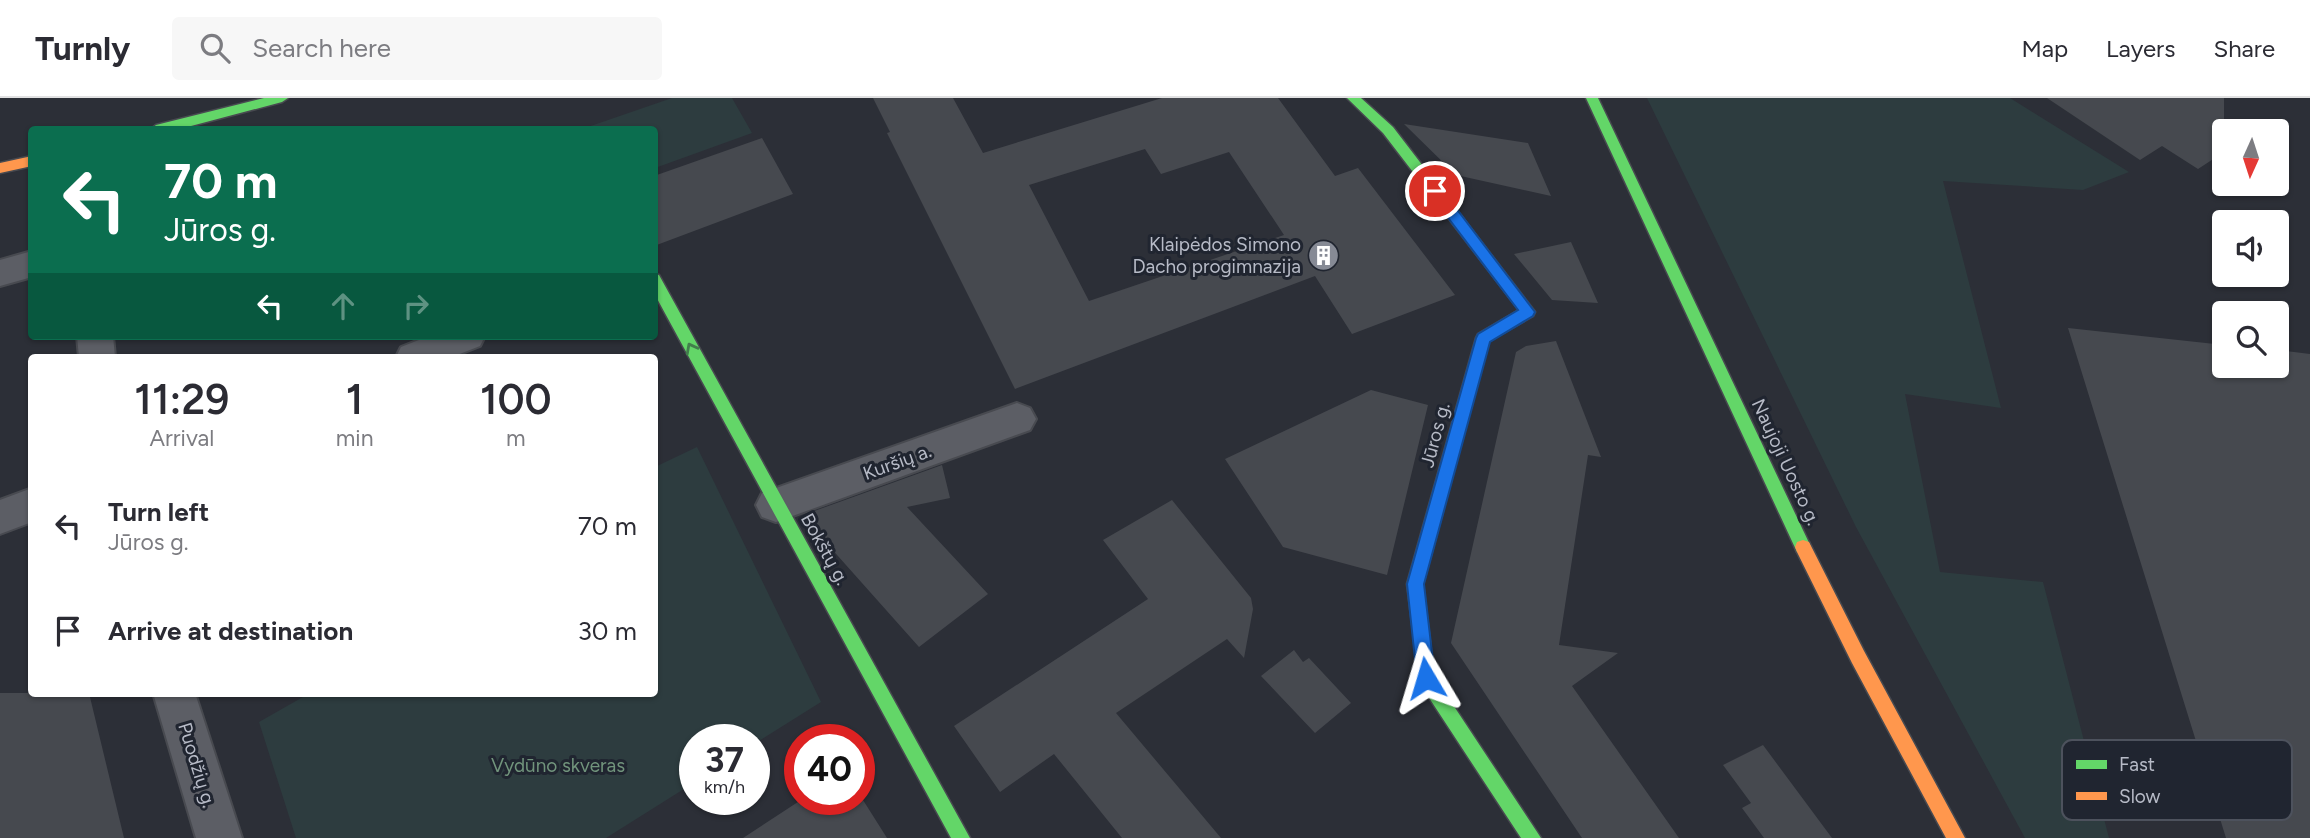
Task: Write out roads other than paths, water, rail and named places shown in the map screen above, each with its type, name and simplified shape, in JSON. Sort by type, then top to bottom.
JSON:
[{"type":"street","points":[[172,126],[282,98]]},
{"type":"street","name":"Jūros g.","points":[[1353,98],[1388,130],[1528,312],[1483,338],[1415,584],[1426,678],[1532,838]]},
{"type":"street","name":"Naujoji Uosto g.","points":[[1592,98],[1829,600],[1910,757],[1956,838]]},
{"type":"street","points":[[0,168],[28,162]]},
{"type":"street","points":[[0,273],[28,265]]},
{"type":"street","name":"Bokštų g.","points":[[658,286],[961,838]]},
{"type":"street","points":[[422,354],[457,340]]},
{"type":"street","name":"Kuršių a.","points":[[776,505],[1017,419]]},
{"type":"street","points":[[0,517],[28,506]]},
{"type":"street","name":"Puodžių g.","points":[[175,697],[219,838]]},
{"type":"place","name":"Klaipėdos Simono Dacho progimnazija","points":[[1324,255]]},
{"type":"park label","name":"Vydūno skveras","points":[[558,765]]}]
